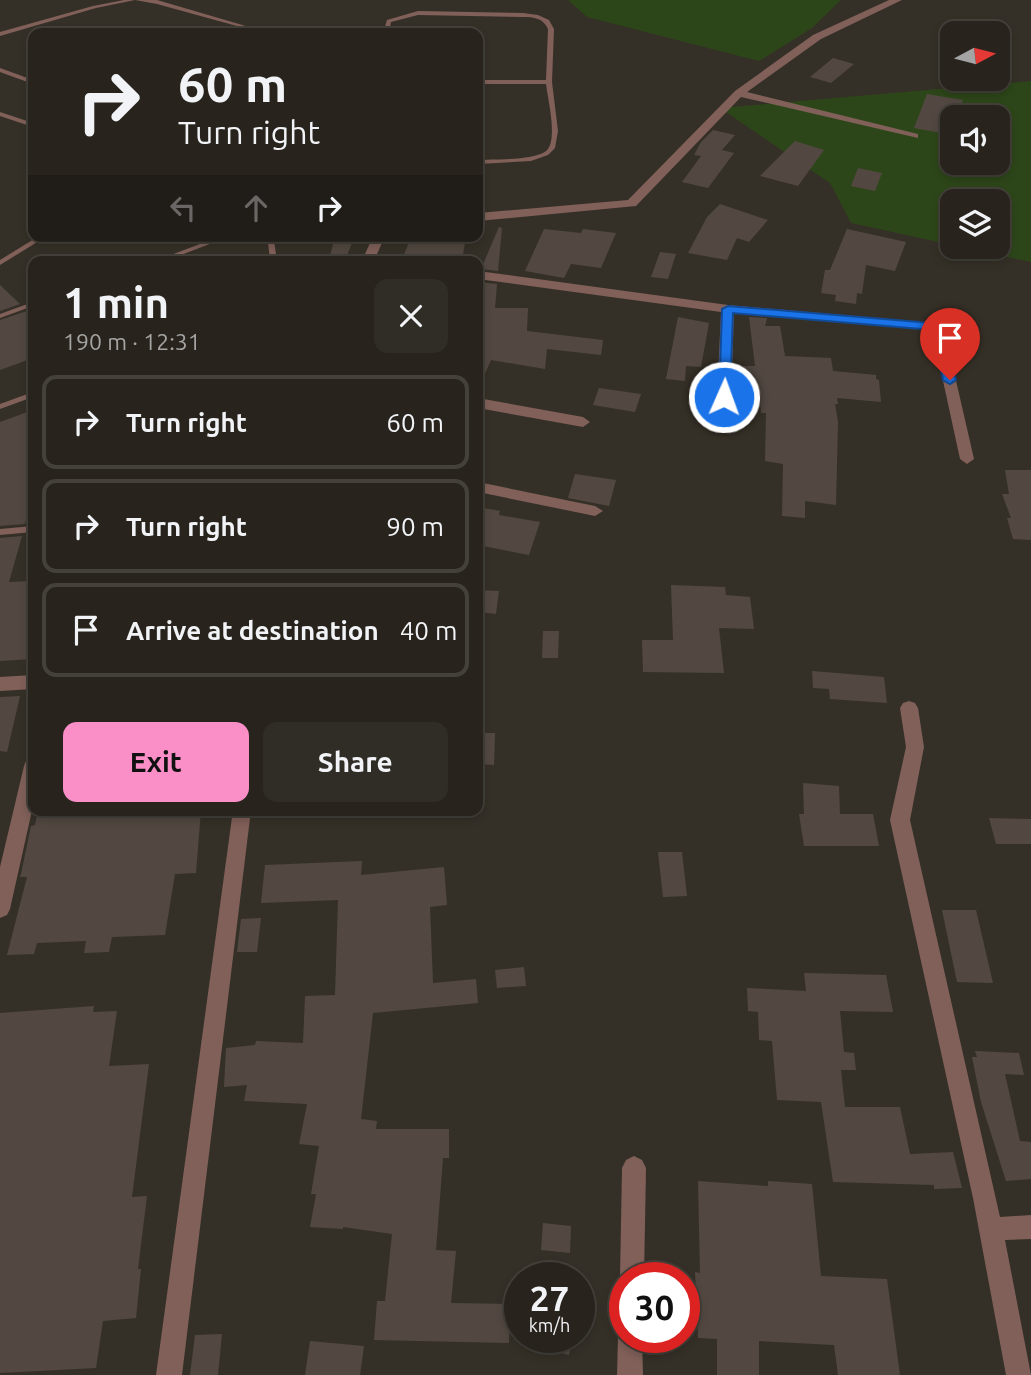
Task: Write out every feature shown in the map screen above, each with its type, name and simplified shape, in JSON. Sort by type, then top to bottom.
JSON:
[{"type":"street","points":[[483,217],[632,203],[739,93],[817,37],[897,0]]},
{"type":"street","points":[[739,93],[914,136]]},
{"type":"street","points":[[483,276],[728,309],[939,327],[967,459]]},
{"type":"street","points":[[724,397],[728,309]]},
{"type":"street","points":[[483,404],[583,422]]},
{"type":"street","points":[[483,488],[594,511]]},
{"type":"street","points":[[0,684],[28,682]]},
{"type":"street","points":[[909,708],[915,747],[900,820],[985,1198],[1019,1375]]},
{"type":"street","points":[[0,909],[28,788]]},
{"type":"street","points":[[169,1375],[241,816]]},
{"type":"street","points":[[632,1262],[634,1168]]},
{"type":"street","points":[[990,1229],[1031,1227]]},
{"type":"street","points":[[630,1353],[630,1375]]},
{"type":"lane","points":[[0,34],[95,7],[132,0]]},
{"type":"lane","points":[[138,0],[158,2],[249,28]]},
{"type":"lane","points":[[387,28],[389,20],[418,13],[536,16],[547,21],[551,29],[549,82],[555,131],[552,148],[546,154],[505,162],[483,162]]},
{"type":"lane","points":[[0,70],[28,80]]},
{"type":"lane","points":[[483,82],[549,82]]},
{"type":"lane","points":[[0,114],[28,123]]},
{"type":"lane","points":[[0,263],[34,242]]},
{"type":"lane","points":[[172,256],[211,242]]},
{"type":"lane","points":[[0,316],[28,306]]},
{"type":"lane","points":[[0,396],[4,406],[28,396]]},
{"type":"lane","points":[[0,532],[28,529]]},
{"type":"green space","points":[[568,0],[841,0],[812,28],[759,61],[587,17]]},
{"type":"green space","points":[[1031,81],[1031,262],[1010,258],[1010,189],[940,189],[940,242],[851,223],[830,183],[720,108],[940,89],[1010,91],[1010,83]]},
{"type":"building","points":[[833,58],[854,64],[831,83],[810,77]]},
{"type":"building","points":[[927,94],[963,100],[961,105],[940,105],[940,133],[914,128]]},
{"type":"building","points":[[713,130],[735,135],[722,150],[734,153],[708,188],[682,182],[701,156],[694,155],[701,142]]},
{"type":"building","points":[[795,141],[824,150],[798,186],[760,176]]},
{"type":"building","points":[[858,168],[882,173],[875,191],[851,186]]},
{"type":"building","points":[[720,204],[768,220],[749,242],[737,238],[727,260],[688,253],[707,217]]},
{"type":"building","points":[[499,227],[502,228],[498,271],[483,269]]},
{"type":"building","points":[[544,229],[581,233],[583,229],[616,233],[601,268],[571,264],[564,278],[525,271]]},
{"type":"building","points":[[847,229],[906,242],[895,271],[866,265],[862,294],[857,293],[856,304],[835,301],[836,295],[821,293],[825,270],[830,270]]},
{"type":"building","points":[[334,242],[352,242],[347,256],[330,256]]},
{"type":"building","points":[[409,242],[465,242],[463,256],[403,256]]},
{"type":"building","points":[[660,252],[676,254],[668,279],[651,277]]},
{"type":"building","points":[[483,283],[497,284],[495,308],[528,308],[527,331],[603,340],[601,355],[547,349],[545,369],[491,360],[483,378]]},
{"type":"building","points":[[0,285],[20,304],[0,311]]},
{"type":"building","points":[[28,312],[28,360],[0,370],[0,320]]},
{"type":"building","points":[[678,317],[709,323],[701,367],[686,366],[685,381],[666,379]]},
{"type":"building","points":[[749,317],[767,318],[765,326],[780,326],[785,356],[831,358],[833,371],[876,375],[879,380],[881,402],[837,398],[836,505],[805,501],[805,518],[782,516],[783,464],[765,461],[766,413],[761,413],[759,393],[745,392],[742,366],[755,366]]},
{"type":"building","points":[[599,388],[641,394],[635,412],[593,405]]},
{"type":"building","points":[[28,412],[28,516],[25,524],[0,526],[0,422]]},
{"type":"building","points":[[1005,470],[1031,470],[1031,540],[1013,539],[1007,518],[1011,518],[1002,494],[1009,494]]},
{"type":"building","points":[[575,474],[616,480],[609,506],[568,498]]},
{"type":"building","points":[[483,508],[500,511],[499,515],[540,522],[529,555],[483,546]]},
{"type":"building","points":[[22,536],[9,582],[28,581],[28,659],[0,661],[0,538]]},
{"type":"building","points":[[671,585],[725,587],[726,595],[750,597],[754,629],[719,628],[724,673],[643,672],[642,640],[673,640]]},
{"type":"building","points":[[483,590],[499,591],[496,614],[483,613]]},
{"type":"building","points":[[543,631],[559,631],[558,658],[542,658]]},
{"type":"building","points":[[812,671],[884,677],[887,703],[830,699],[829,689],[813,688]]},
{"type":"building","points":[[20,696],[7,752],[0,751],[0,697]]},
{"type":"building","points":[[483,733],[495,733],[494,765],[483,764]]},
{"type":"building","points":[[803,783],[839,786],[840,814],[873,814],[879,846],[804,846],[799,814],[804,814]]},
{"type":"building","points":[[37,816],[201,816],[196,873],[175,874],[165,935],[112,937],[109,952],[84,953],[86,941],[37,943],[34,954],[7,955],[27,877],[20,877],[31,826],[35,825]]},
{"type":"building","points":[[989,818],[1031,819],[1031,844],[996,844]]},
{"type":"building","points":[[658,852],[682,852],[687,896],[663,897]]},
{"type":"building","points":[[362,861],[361,875],[444,867],[447,905],[430,907],[433,983],[476,979],[478,1003],[373,1013],[361,1119],[377,1121],[376,1129],[449,1129],[449,1158],[443,1158],[436,1250],[456,1251],[451,1303],[504,1304],[504,1343],[374,1340],[377,1301],[385,1301],[392,1234],[343,1227],[310,1227],[316,1194],[311,1194],[319,1146],[299,1144],[307,1104],[244,1101],[247,1085],[224,1087],[226,1048],[255,1045],[256,1041],[303,1043],[305,996],[335,995],[338,900],[261,903],[265,865]]},
{"type":"building","points":[[942,910],[976,910],[993,983],[957,982]]},
{"type":"building","points":[[261,918],[257,952],[237,952],[241,919]]},
{"type":"building","points":[[524,967],[526,986],[497,988],[495,970]]},
{"type":"building","points":[[804,973],[886,975],[893,1012],[840,1011],[844,1052],[854,1053],[856,1070],[841,1070],[845,1107],[900,1107],[910,1154],[953,1152],[962,1188],[934,1189],[934,1185],[833,1182],[821,1102],[777,1100],[772,1041],[759,1040],[758,1012],[748,1011],[747,988],[806,991]]},
{"type":"building","points":[[94,1006],[93,1012],[117,1011],[109,1066],[149,1064],[132,1197],[147,1196],[138,1269],[141,1269],[136,1318],[103,1321],[96,1368],[0,1373],[0,1013]]},
{"type":"building","points":[[975,1051],[1019,1053],[1024,1075],[1005,1074],[1020,1141],[1031,1142],[1031,1179],[1006,1181],[981,1102],[972,1057],[977,1057]]},
{"type":"building","points":[[698,1181],[768,1186],[768,1181],[812,1184],[821,1276],[887,1279],[900,1375],[838,1375],[834,1345],[759,1341],[759,1375],[717,1375],[717,1339],[700,1338]]},
{"type":"building","points":[[543,1223],[571,1226],[570,1253],[541,1250]]},
{"type":"building","points":[[222,1334],[218,1375],[190,1375],[195,1335]]},
{"type":"building","points":[[310,1341],[364,1346],[360,1375],[305,1375]]},
{"type":"route","points":[[724,397],[728,309],[939,327],[950,380]]}]
